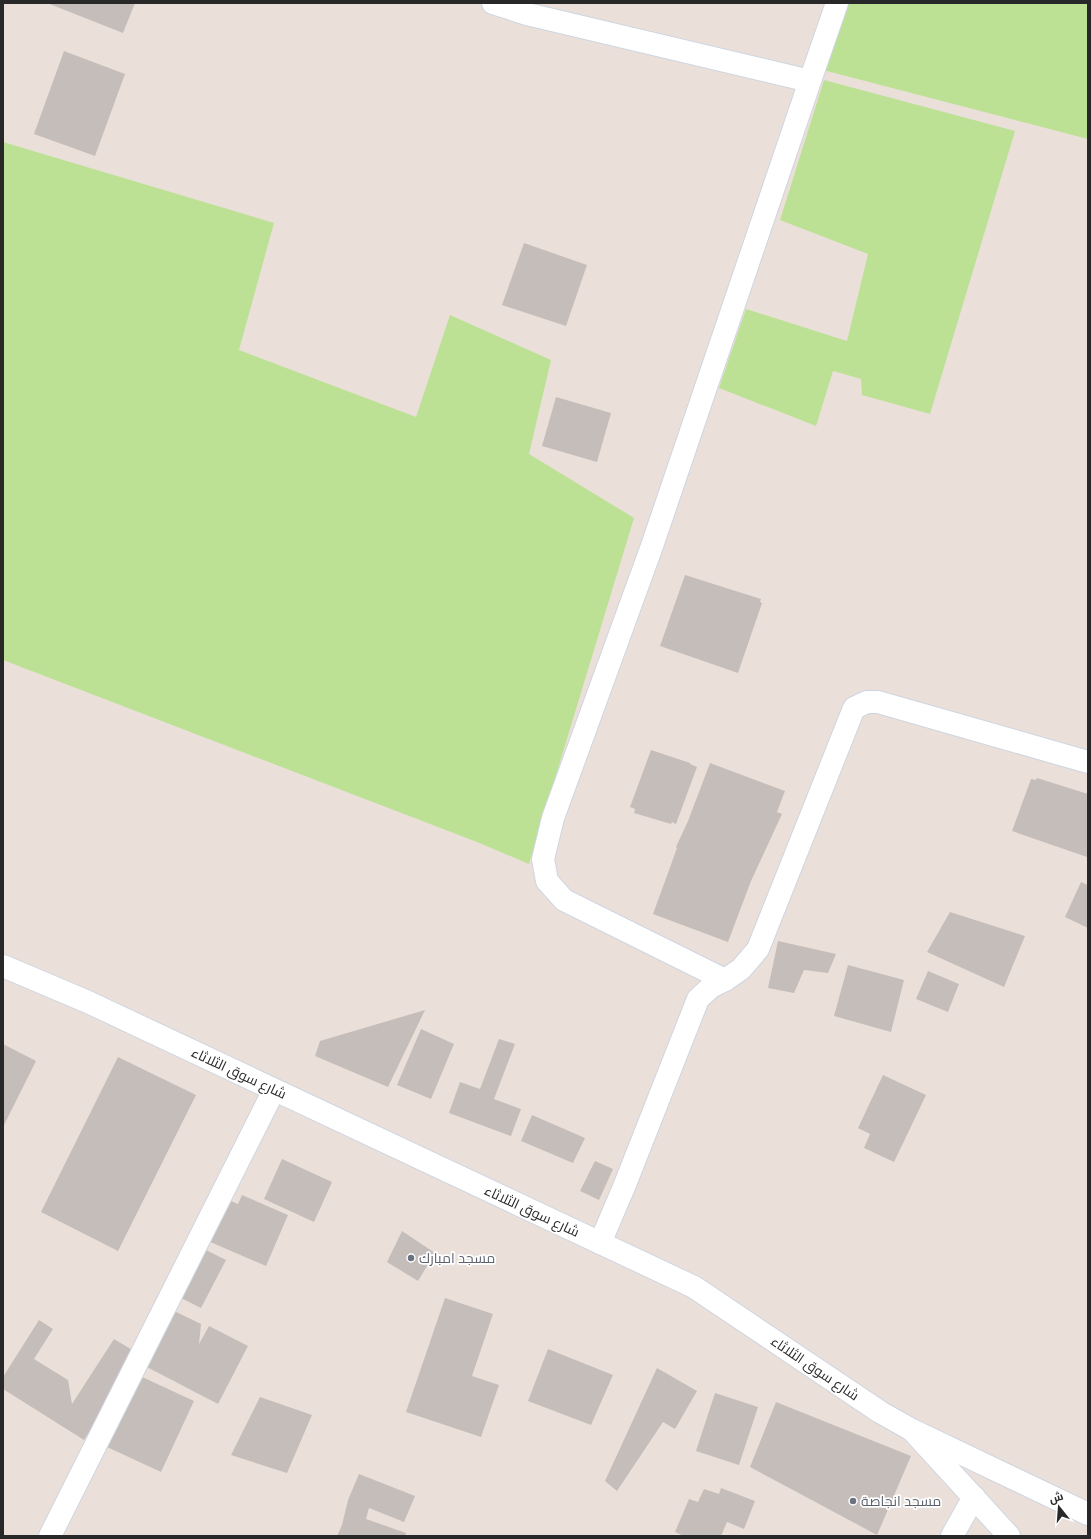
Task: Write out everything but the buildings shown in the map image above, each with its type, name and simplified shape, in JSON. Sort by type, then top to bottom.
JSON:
[{"type":"street","points":[[493,3],[527,14],[810,81]]},
{"type":"street","points":[[725,980],[564,900],[547,881],[543,859],[553,818],[652,546],[837,3]]},
{"type":"street","points":[[600,1243],[624,1187],[698,999],[711,987],[725,980],[741,969],[758,949],[854,708],[867,702],[878,702],[1088,762]]},
{"type":"street","name":"شارع سوق الثلاثاء","points":[[3,966],[88,1002],[694,1287],[880,1412],[912,1430],[1009,1536]]},
{"type":"street","points":[[50,1536],[274,1090]]},
{"type":"street","points":[[912,1430],[1088,1514]]},
{"type":"street","points":[[952,1536],[974,1497]]},
{"type":"green space","points":[[848,3],[1088,3],[1088,139],[823,70]]},
{"type":"green space","points":[[824,80],[1015,131],[930,414],[862,395],[861,379],[833,371],[816,426],[719,388],[746,309],[847,341],[868,254],[780,220]]},
{"type":"green space","points":[[3,142],[274,223],[239,350],[416,417],[450,315],[551,360],[529,454],[634,518],[529,864],[477,842],[3,660]]},
{"type":"place","name":"مسجد امبارك","points":[[411,1258]]},
{"type":"place","name":"مسجد انجاصة","points":[[853,1501]]}]
